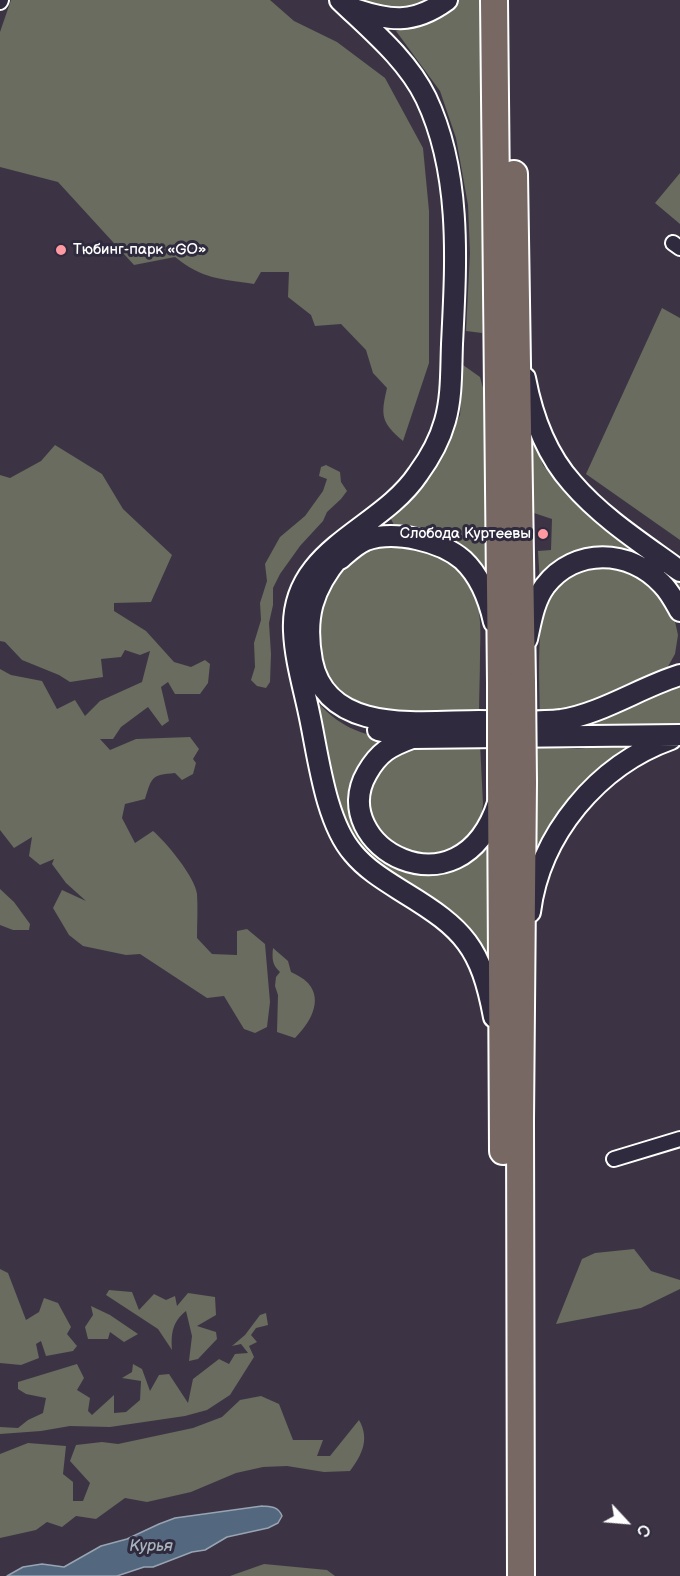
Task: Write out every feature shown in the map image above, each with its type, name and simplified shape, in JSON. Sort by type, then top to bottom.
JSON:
[{"type":"highway","points":[[494,0],[512,656]]},
{"type":"highway","points":[[503,1576],[502,1064],[518,336],[510,0]]},
{"type":"highway","points":[[508,786],[522,983],[521,1576]]},
{"type":"street","points":[[343,3],[374,16],[404,19],[417,17],[434,10],[447,0]]},
{"type":"street","points":[[343,3],[404,66],[425,97],[438,132],[448,169],[454,227],[450,388],[445,422],[428,459],[417,476],[405,491],[326,554],[310,572],[297,599],[294,628],[298,662],[319,770],[339,831],[352,852],[369,870],[429,908],[466,939],[480,965],[491,997],[502,1064]]},
{"type":"street","points":[[518,336],[530,404],[554,457],[571,483],[599,510],[680,571]]},
{"type":"street","points":[[373,518],[327,572],[315,593],[309,617],[308,640],[314,672],[327,694],[339,704],[361,716],[390,722],[561,720],[593,711],[674,677],[680,656]]},
{"type":"street","points":[[327,572],[351,549],[367,540],[389,537],[412,538],[439,546],[464,561],[482,586],[512,656]]},
{"type":"street","points":[[512,656],[538,598],[554,576],[565,566],[580,560],[598,556],[618,557],[634,563],[663,584],[680,611]]},
{"type":"street","points":[[298,662],[313,691],[331,708],[354,723],[412,738],[680,736]]},
{"type":"street","points":[[522,983],[532,897],[541,868],[563,825],[598,782],[620,765],[653,746],[680,736]]},
{"type":"street","points":[[412,738],[392,745],[375,759],[362,782],[359,795],[360,811],[365,826],[383,847],[398,857],[424,866],[438,865],[459,857],[470,849],[489,825],[508,786]]},
{"type":"street","points":[[614,1160],[680,1139]]},
{"type":"green space","points":[[11,0],[270,0],[294,21],[337,42],[385,78],[423,148],[429,211],[429,363],[403,441],[386,423],[383,411],[387,388],[373,373],[366,350],[341,324],[315,326],[311,315],[288,297],[289,272],[261,272],[254,284],[203,274],[175,257],[134,265],[58,182],[0,167],[0,32]]},
{"type":"green space","points":[[363,0],[439,0],[419,11],[392,9]]},
{"type":"green space","points":[[459,0],[483,0],[482,333],[466,331],[470,253],[468,205],[456,138],[440,91],[396,31],[430,21],[445,13]]},
{"type":"green space","points":[[680,173],[680,224],[655,203]]},
{"type":"green space","points":[[662,308],[680,318],[680,540],[586,474]]},
{"type":"green space","points":[[463,365],[480,377],[486,399],[486,581],[466,551],[446,538],[414,526],[396,529],[390,517],[417,490],[450,437],[460,415]]},
{"type":"green space","points":[[531,429],[543,465],[564,491],[610,533],[680,579],[680,592],[663,576],[634,557],[616,550],[597,547],[577,550],[567,555],[540,585],[538,551],[551,550],[552,519],[534,513],[530,476]]},
{"type":"green space","points":[[55,445],[102,474],[123,509],[172,555],[151,602],[114,603],[114,611],[146,631],[174,662],[191,667],[205,660],[210,664],[208,683],[200,694],[175,694],[168,682],[161,687],[169,721],[162,726],[148,707],[121,727],[113,739],[100,739],[110,750],[136,739],[190,737],[199,749],[193,759],[196,763],[193,774],[182,780],[175,773],[157,776],[151,782],[145,799],[125,804],[122,818],[135,843],[153,831],[186,869],[197,894],[197,938],[212,954],[237,955],[237,931],[247,929],[265,944],[270,1002],[267,1027],[255,1033],[244,1029],[224,996],[207,998],[140,954],[126,955],[83,946],[69,935],[53,908],[62,890],[86,901],[66,883],[52,864],[54,859],[40,865],[29,856],[32,837],[14,848],[0,830],[0,669],[11,675],[42,681],[57,709],[75,700],[85,716],[100,701],[142,682],[150,651],[140,655],[125,650],[121,657],[101,659],[103,677],[70,682],[22,660],[5,642],[0,641],[0,475],[10,478],[41,461]]},
{"type":"green space","points":[[326,465],[340,472],[341,482],[347,491],[300,546],[273,588],[273,605],[269,623],[270,682],[266,688],[257,686],[251,680],[255,667],[254,643],[261,620],[260,603],[267,581],[265,564],[280,537],[305,516],[323,491],[327,479],[319,476],[321,467]]},
{"type":"green space","points":[[410,545],[449,560],[460,569],[474,591],[480,616],[479,716],[408,715],[374,710],[353,701],[333,685],[316,649],[314,619],[331,576],[343,563],[372,546]]},
{"type":"green space","points":[[610,564],[651,581],[673,612],[678,635],[675,654],[666,670],[649,680],[560,713],[540,714],[540,630],[546,599],[551,590],[571,576]]},
{"type":"green space","points":[[680,685],[680,725],[557,726]]},
{"type":"green space","points":[[312,696],[328,713],[355,730],[388,738],[374,746],[359,764],[354,781],[353,823],[362,842],[382,862],[412,875],[433,875],[471,858],[487,846],[488,963],[471,929],[455,913],[372,862],[341,824]]},
{"type":"green space","points":[[650,740],[609,763],[532,873],[537,747],[578,749]]},
{"type":"green space","points":[[480,743],[483,804],[481,817],[468,845],[423,860],[389,846],[370,816],[367,799],[373,778],[398,749]]},
{"type":"green space","points":[[0,889],[14,902],[30,924],[29,930],[13,930],[0,925]]},
{"type":"green space","points":[[273,948],[288,961],[291,972],[308,983],[315,997],[313,1012],[295,1038],[277,1032],[278,995],[275,986],[276,977],[280,972],[273,961]]},
{"type":"green space","points":[[634,1249],[651,1271],[680,1280],[680,1289],[641,1308],[556,1324],[582,1259],[595,1253]]},
{"type":"green space","points":[[0,1269],[8,1273],[26,1320],[39,1312],[44,1298],[58,1303],[71,1327],[67,1334],[77,1346],[73,1351],[46,1356],[41,1341],[36,1344],[39,1358],[21,1365],[0,1363]]},
{"type":"green space","points":[[109,1290],[132,1292],[139,1310],[154,1294],[166,1300],[175,1296],[177,1306],[188,1293],[215,1297],[216,1315],[197,1326],[216,1332],[217,1339],[198,1359],[189,1361],[192,1336],[186,1311],[178,1319],[173,1329],[172,1350],[158,1329],[106,1295]]},
{"type":"green space","points":[[91,1306],[110,1315],[138,1334],[124,1342],[110,1332],[108,1339],[88,1339],[85,1327],[93,1315]]},
{"type":"green space","points":[[266,1313],[268,1325],[256,1328],[251,1335],[257,1342],[249,1346],[254,1357],[230,1395],[207,1410],[185,1416],[110,1427],[70,1426],[0,1434],[0,1427],[18,1428],[43,1413],[46,1398],[26,1394],[18,1389],[18,1382],[77,1364],[84,1378],[77,1390],[90,1398],[88,1411],[92,1415],[114,1395],[114,1413],[126,1412],[140,1400],[141,1381],[122,1378],[132,1372],[133,1364],[142,1369],[150,1391],[159,1375],[169,1374],[188,1403],[193,1379],[219,1359],[229,1364],[235,1354],[248,1353],[241,1344],[232,1346],[245,1335],[260,1315]]},
{"type":"green space","points":[[261,1396],[279,1404],[293,1440],[323,1440],[317,1456],[330,1456],[359,1420],[364,1434],[363,1447],[350,1471],[324,1472],[287,1466],[263,1467],[236,1473],[191,1492],[147,1502],[125,1498],[96,1519],[76,1516],[62,1527],[47,1522],[36,1530],[0,1538],[0,1454],[28,1443],[66,1446],[63,1474],[73,1482],[73,1501],[83,1501],[90,1483],[70,1461],[76,1445],[102,1442],[118,1444],[193,1428],[222,1417],[240,1400]]},
{"type":"green space","points":[[264,1564],[327,1570],[335,1576],[230,1576]]},
{"type":"water","name":"Курья","points":[[262,1506],[278,1510],[282,1516],[278,1523],[268,1528],[227,1537],[205,1550],[192,1552],[153,1567],[144,1567],[117,1576],[7,1576],[23,1567],[42,1564],[64,1567],[101,1546],[127,1539],[175,1518]]},
{"type":"place","name":"Тюбинг-парк «GO»","points":[[61,250]]},
{"type":"place","name":"Слобода Куртеевы","points":[[543,534]]}]
